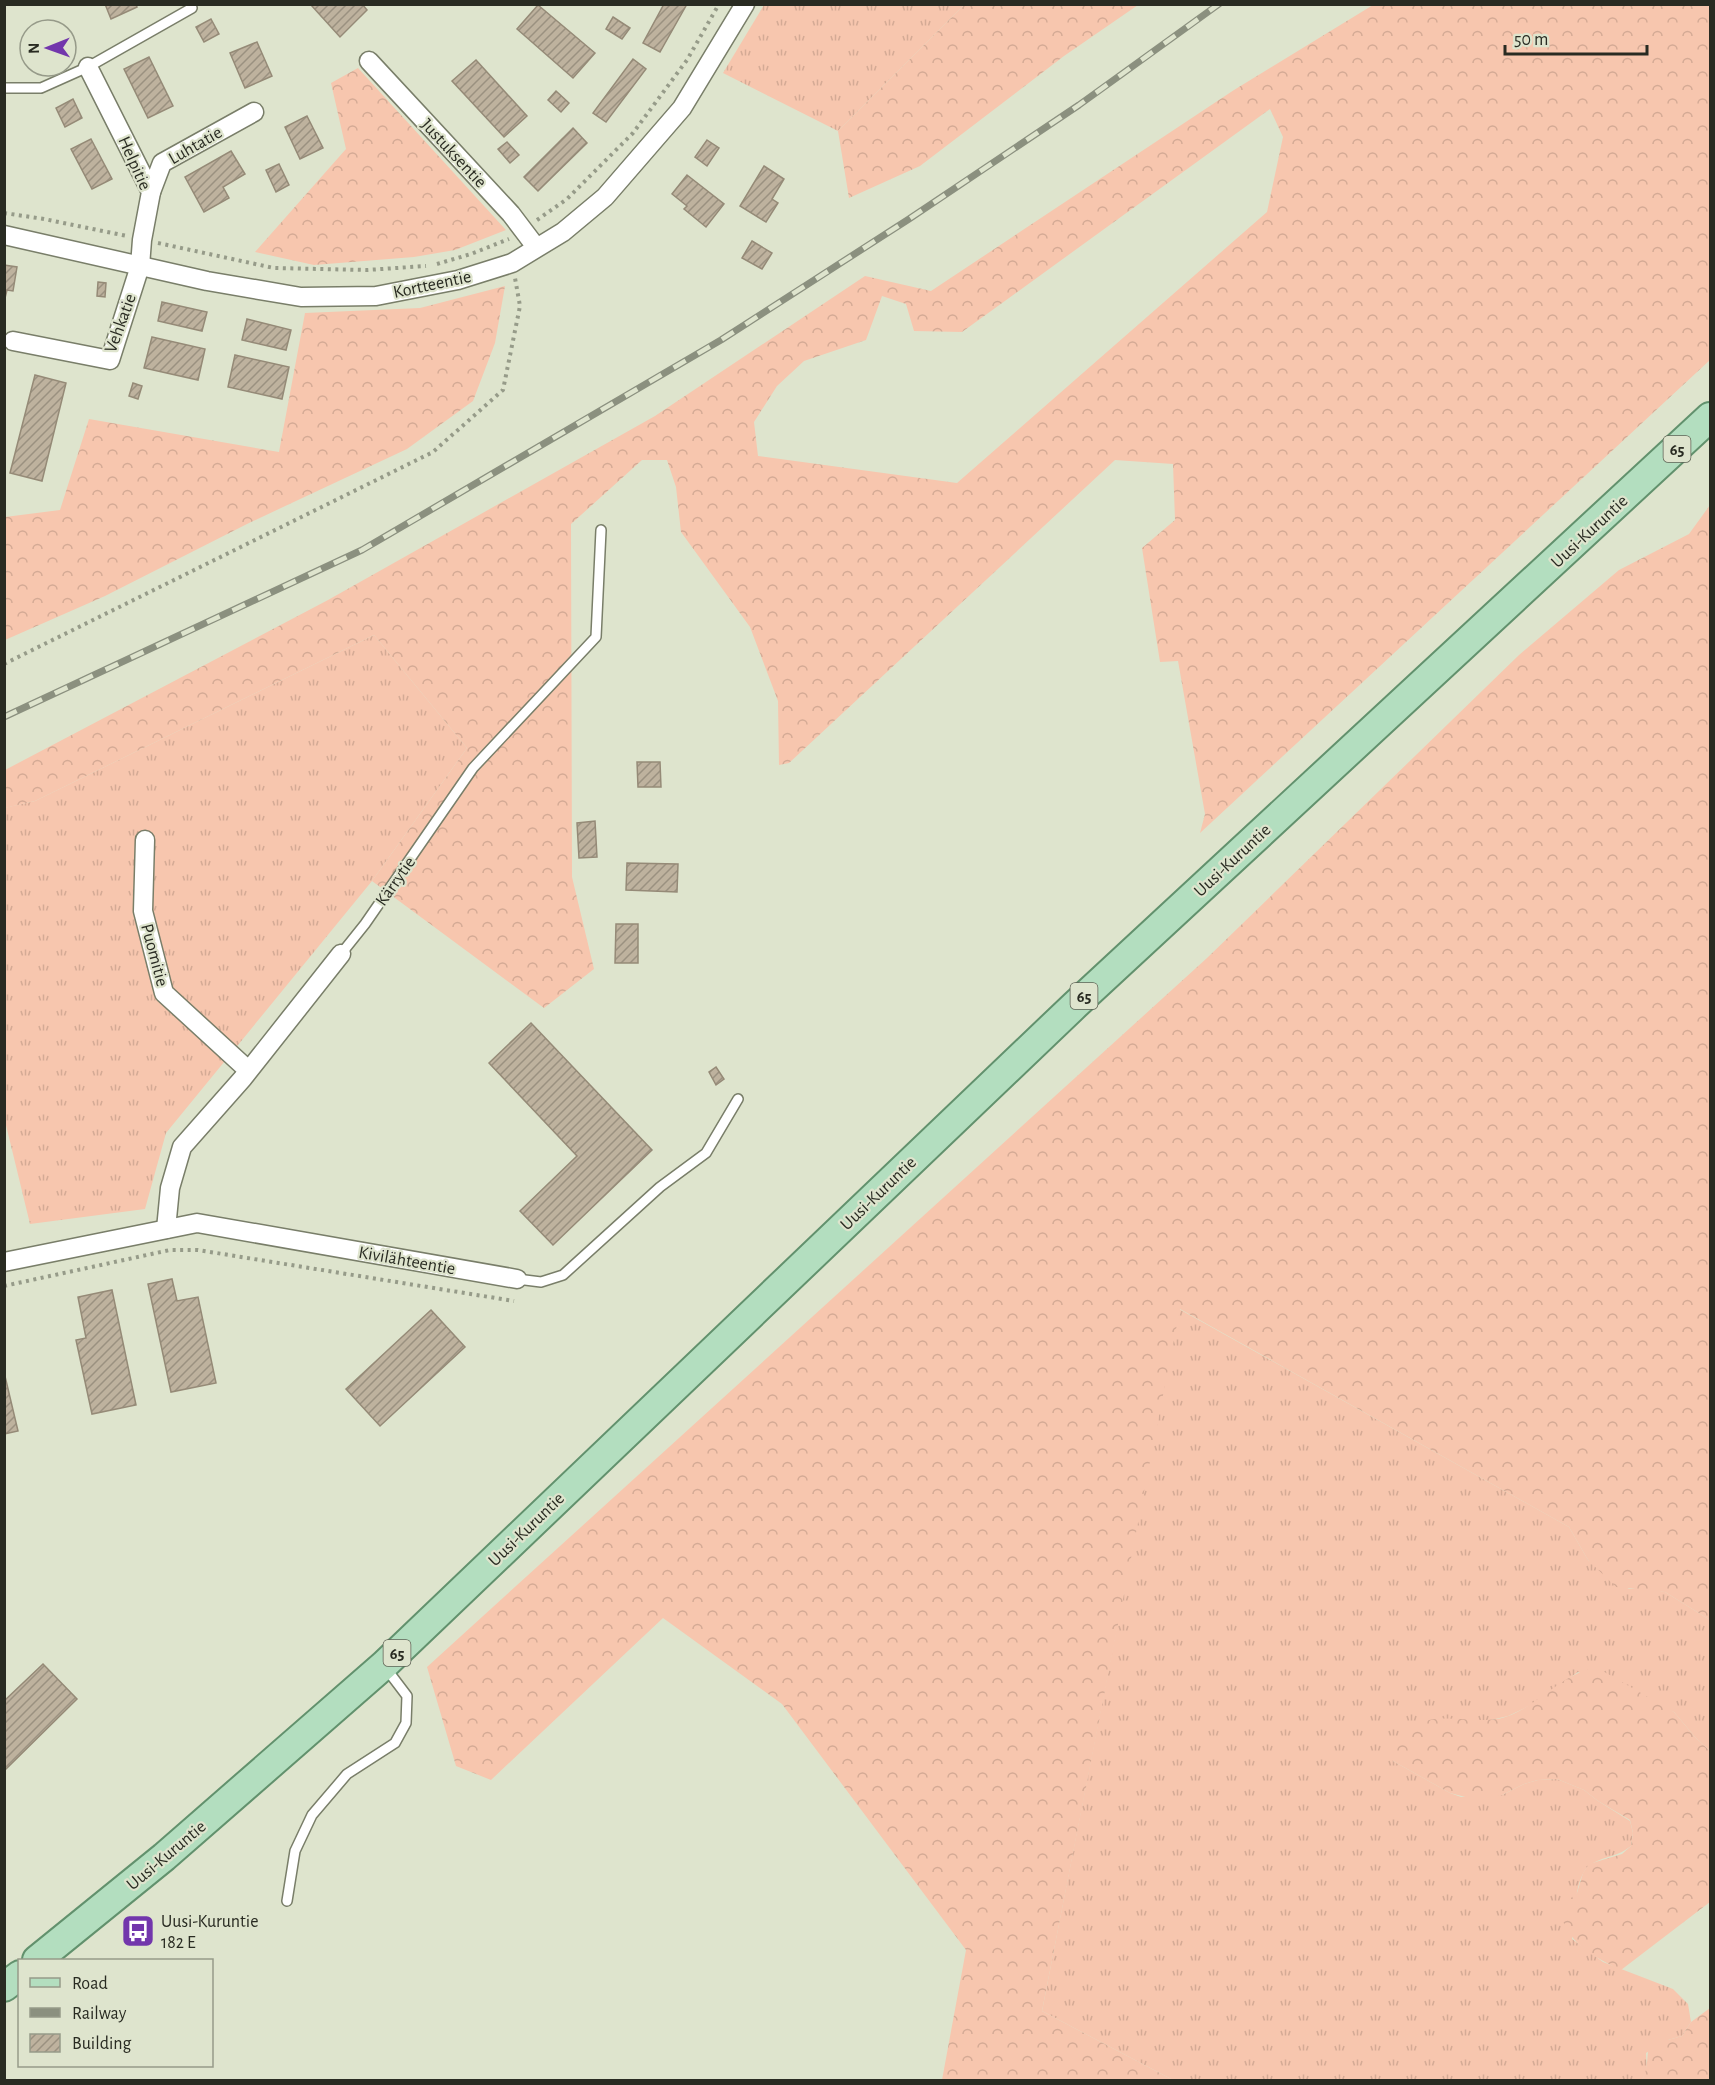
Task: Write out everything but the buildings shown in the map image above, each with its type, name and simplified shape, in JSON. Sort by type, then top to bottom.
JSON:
[{"type":"main road","name":"Uusi-Kuruntie","points":[[38,1959],[164,1857],[384,1665],[1075,1005],[1710,417]]},
{"type":"main road","points":[[4,1987],[18,1976]]},
{"type":"street","name":"Kortteentie","points":[[4,235],[207,281],[301,297],[376,296],[458,280],[512,263],[563,232],[605,196],[682,108],[745,4]]},
{"type":"street","name":"Justuksentie","points":[[369,61],[512,214],[536,247]]},
{"type":"street","name":"Helpitie","points":[[88,67],[151,192],[142,240],[140,266]]},
{"type":"street","name":"Luhtatie","points":[[151,192],[162,163],[254,112]]},
{"type":"street","name":"Vehkatie","points":[[14,341],[110,360],[140,266]]},
{"type":"street","name":"Puomitie","points":[[145,840],[143,911],[164,993],[248,1070]]},
{"type":"street","name":"Kärrytie","points":[[166,1229],[170,1188],[182,1147],[248,1070],[341,954]]},
{"type":"street","name":"Kivilähteentie","points":[[4,1262],[197,1223],[517,1279]]},
{"type":"lane","points":[[4,88],[41,88],[88,67],[192,8]]},
{"type":"lane","name":"Kärrytie","points":[[341,954],[365,924],[473,768],[596,636],[601,530]]},
{"type":"lane","name":"Kivilähteentie","points":[[517,1279],[541,1282],[563,1275],[660,1187],[706,1154],[738,1099]]},
{"type":"lane","points":[[286,1901],[294,1851],[312,1815],[347,1774],[395,1743],[406,1723],[407,1696],[384,1665]]},
{"type":"path","points":[[4,213],[44,219],[274,268],[367,270],[430,266],[502,242],[567,200],[633,133],[687,60],[719,4]]},
{"type":"path","points":[[4,663],[433,452],[503,390],[520,306],[512,263]]},
{"type":"path","points":[[4,1286],[170,1250],[198,1250],[514,1301]]},
{"type":"green space","points":[[764,5],[964,5],[838,131],[723,73]]},
{"type":"green space","points":[[964,5],[1138,5],[1064,56],[920,166],[849,198],[838,131]]},
{"type":"green space","points":[[1373,5],[1710,5],[1710,360],[1200,833],[1205,814],[1178,661],[1160,662],[1142,548],[1175,520],[1173,464],[1115,460],[789,763],[779,765],[778,701],[750,627],[681,532],[676,487],[667,460],[642,460],[571,524],[572,877],[594,969],[544,1008],[372,881],[467,748],[374,635],[35,801],[5,808],[5,770],[328,600],[655,416],[865,276],[931,291],[1234,90]],"holes":[[[1270,109],[1283,137],[1267,212],[957,483],[758,456],[754,422],[777,386],[804,361],[866,340],[882,296],[906,304],[914,331],[962,332]]]},
{"type":"green space","points":[[358,68],[506,230],[455,250],[414,257],[314,265],[255,252],[346,149],[331,83]]},
{"type":"green space","points":[[505,286],[495,343],[473,401],[407,449],[249,523],[105,596],[5,640],[5,517],[60,510],[89,419],[279,452],[305,313],[420,308]]},
{"type":"green space","points":[[1710,505],[1710,1620],[1665,1592],[1616,1587],[1588,1560],[1569,1527],[1180,1309],[1042,2011],[1173,2080],[942,2080],[966,1950],[782,1704],[663,1618],[491,1780],[456,1766],[427,1667],[1207,958],[1519,655],[1619,570],[1689,534]]},
{"type":"green space","points":[[374,635],[467,748],[372,881],[166,1133],[145,1209],[30,1224],[5,1121],[4,808],[35,801]]},
{"type":"green space","points":[[1179,1309],[1569,1527],[1588,1560],[1629,1589],[1665,1592],[1710,1620],[1710,1751],[1674,1712],[1578,1672],[1531,1705],[1393,1761],[1461,1797],[1502,1795],[1524,1784],[1538,1780],[1557,1779],[1584,1790],[1630,1821],[1633,1833],[1631,1846],[1622,1852],[1593,1863],[1582,1876],[1576,1897],[1572,1939],[1603,1962],[1673,1989],[1688,2004],[1691,2022],[1682,2036],[1668,2040],[1646,2053],[1647,2071],[1642,2080],[1173,2080],[1042,2011]]},
{"type":"green space","points":[[1591,1669],[1601,1670],[1674,1712],[1710,1751],[1710,1902],[1621,1970],[1590,1953],[1574,1939],[1562,1920],[1559,1908],[1577,1893],[1583,1873],[1589,1864],[1622,1854],[1631,1846],[1633,1833],[1630,1820],[1584,1790],[1557,1779],[1538,1780],[1524,1784],[1502,1795],[1487,1799],[1473,1799],[1450,1793],[1393,1761],[1389,1753],[1392,1742],[1417,1724],[1439,1719],[1491,1720],[1511,1715],[1571,1677]]},
{"type":"green space","points":[[1710,2008],[1710,2080],[1642,2080],[1651,2040],[1668,2040],[1682,2036],[1691,2022]]},
{"type":"railway","points":[[4,717],[362,550],[721,340],[909,219],[1079,105],[1219,4]]},
{"type":"place","name":"Uusi-Kuruntie 182 E","points":[[138,1931]]}]
